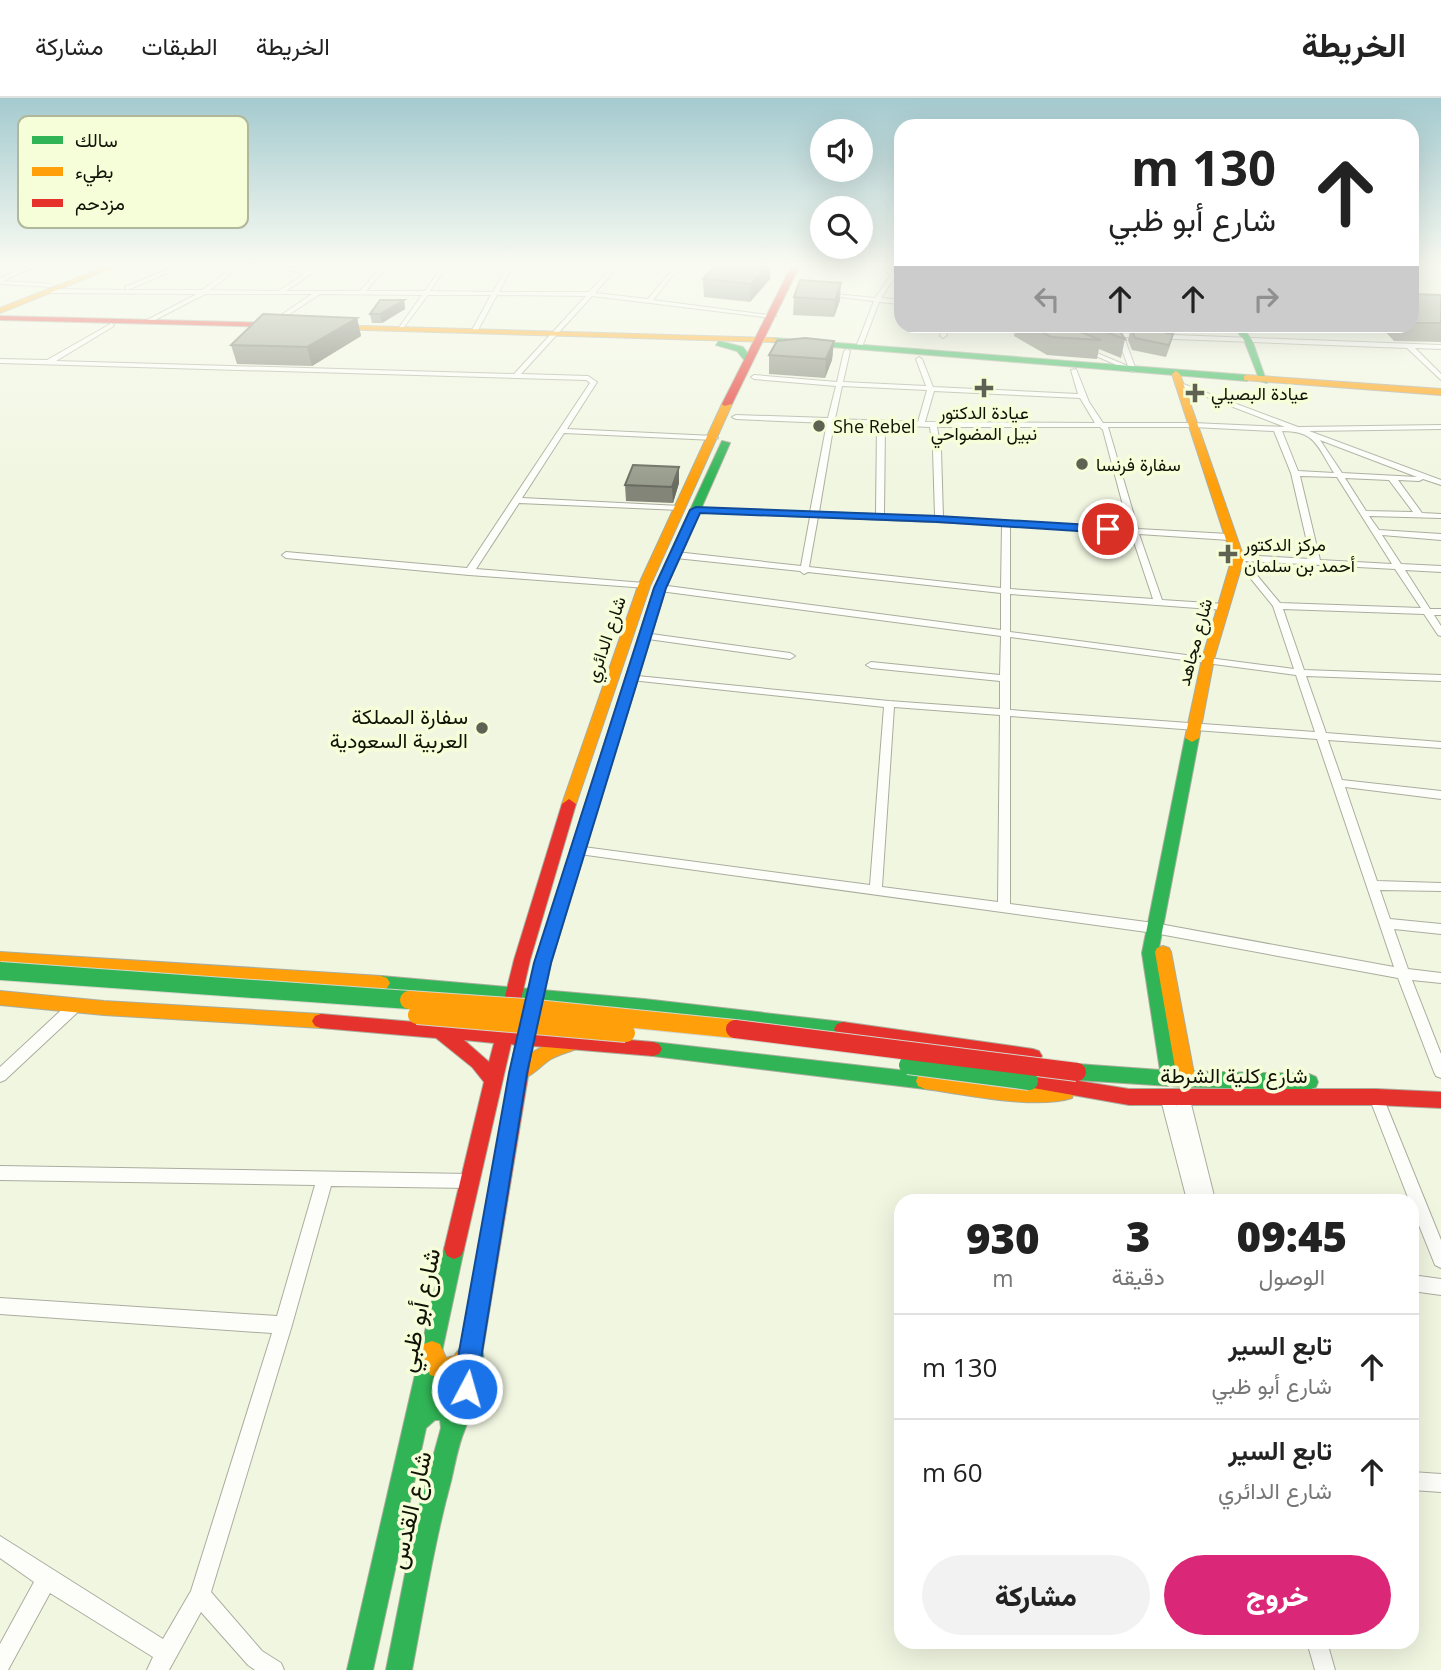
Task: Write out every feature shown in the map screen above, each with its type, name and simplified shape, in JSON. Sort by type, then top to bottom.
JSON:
[{"type":"main road","points":[[624,338],[717,343],[737,348],[747,354],[765,340]]},
{"type":"main road","points":[[706,338],[765,340],[1133,370],[1177,379],[1264,381],[1441,394]]},
{"type":"main road","points":[[765,340],[786,349],[805,345]]},
{"type":"main road","name":"شارع الدائري","points":[[522,960],[580,772],[652,587],[688,509],[736,417],[754,377],[765,340]]},
{"type":"main road","name":"شارع الدائري","points":[[543,963],[644,636],[652,587],[676,555],[688,509],[714,438],[765,340]]},
{"type":"main road","points":[[1248,340],[1264,381]]},
{"type":"main road","points":[[853,349],[919,359],[1177,379],[1441,394]]},
{"type":"main road","points":[[1177,379],[1238,558]]},
{"type":"main road","name":"شارع مجاهد","points":[[1179,1078],[1163,953],[1154,928],[1208,659],[1238,558]]},
{"type":"main road","points":[[580,772],[596,772],[601,776]]},
{"type":"main road","points":[[0,958],[429,986],[790,1021],[1029,1054],[1077,1072]]},
{"type":"main road","points":[[485,992],[513,971],[522,960]]},
{"type":"main road","name":"شارع أبو ظبي","points":[[360,1670],[469,1181],[522,960]]},
{"type":"main road","points":[[518,1073],[543,963]]},
{"type":"main road","points":[[543,963],[552,990],[571,999]]},
{"type":"main road","points":[[0,971],[526,1009],[788,1035],[1077,1072]]},
{"type":"main road","name":"شارع كلية الشرطة","points":[[0,984],[534,1024],[786,1049],[1129,1097],[1376,1097],[1441,1100]]},
{"type":"main road","points":[[416,1027],[438,1019],[444,1011],[444,995],[429,986]]},
{"type":"main road","points":[[0,998],[75,1006],[416,1027],[637,1046],[1027,1094],[1081,1091]]},
{"type":"main road","points":[[637,1046],[625,1041],[618,1029],[627,1011],[644,1006]]},
{"type":"main road","points":[[438,1029],[465,1050],[494,1080]]},
{"type":"main road","points":[[518,1073],[546,1053],[580,1041]]},
{"type":"main road","name":"شارع كلية الشرطة","points":[[1077,1072],[1441,1086]]},
{"type":"main road","name":"شارع القدس","points":[[399,1670],[428,1520],[453,1428],[467,1389],[518,1073]]},
{"type":"main road","points":[[432,1352],[438,1367],[446,1370],[461,1366],[471,1352]]},
{"type":"main road","points":[[416,1421],[433,1407],[443,1407],[450,1410],[453,1428]]},
{"type":"street","points":[[49,362],[90,338]]},
{"type":"street","points":[[517,375],[553,338]]},
{"type":"street","points":[[760,338],[765,340]]},
{"type":"street","points":[[804,571],[831,420],[840,384],[858,338]]},
{"type":"street","points":[[1122,338],[1133,370]]},
{"type":"street","points":[[1213,338],[1441,347]]},
{"type":"street","points":[[1409,346],[1441,378]]},
{"type":"street","points":[[1082,348],[1133,370]]},
{"type":"street","points":[[223,367],[232,359]]},
{"type":"street","points":[[919,359],[931,389],[921,424]]},
{"type":"street","points":[[0,362],[588,378],[594,382],[470,572]]},
{"type":"street","points":[[1074,370],[1076,386],[1099,425],[1106,429],[1134,531],[1158,601]]},
{"type":"street","points":[[754,377],[1083,396]]},
{"type":"street","points":[[1177,379],[1290,427],[1437,482]]},
{"type":"street","points":[[736,417],[933,425],[1193,425],[1278,429],[1441,427]]},
{"type":"street","points":[[880,517],[881,423]]},
{"type":"street","points":[[933,425],[937,450],[938,519]]},
{"type":"street","points":[[1278,429],[1294,473],[1316,561]]},
{"type":"street","points":[[564,431],[714,438]]},
{"type":"street","points":[[1313,436],[1441,633]]},
{"type":"street","points":[[1294,473],[1437,482]]},
{"type":"street","points":[[1392,478],[1419,515]]},
{"type":"street","points":[[516,500],[938,519],[1229,537]]},
{"type":"street","points":[[1364,513],[1441,516]]},
{"type":"street","points":[[1004,909],[1006,523]]},
{"type":"street","points":[[1376,532],[1441,537]]},
{"type":"street","points":[[286,555],[652,587],[1302,673],[1441,678]]},
{"type":"street","points":[[676,555],[1004,591],[1224,607]]},
{"type":"street","points":[[1238,558],[1441,569]]},
{"type":"street","points":[[1238,558],[1277,606],[1385,923],[1441,1072]]},
{"type":"street","points":[[1277,606],[1441,612]]},
{"type":"street","points":[[644,636],[790,656]]},
{"type":"street","points":[[870,665],[1005,678]]},
{"type":"street","points":[[631,677],[889,704],[1441,745]]},
{"type":"street","points":[[876,889],[889,704]]},
{"type":"street","points":[[1338,783],[1441,795]]},
{"type":"street","points":[[576,850],[1154,928],[1403,974],[1441,978]]},
{"type":"street","points":[[1372,885],[1441,887]]},
{"type":"street","points":[[1385,923],[1441,929]]},
{"type":"street","points":[[0,1076],[75,1006]]},
{"type":"street","points":[[1174,1096],[1194,1194]]},
{"type":"street","points":[[1174,1096],[1205,1194]]},
{"type":"street","points":[[1376,1097],[1415,1194]]},
{"type":"street","points":[[0,1173],[469,1181]]},
{"type":"street","points":[[0,1546],[161,1661],[200,1595],[325,1178]]},
{"type":"street","points":[[1419,1205],[1441,1260]]},
{"type":"street","points":[[1419,1284],[1441,1287]]},
{"type":"street","points":[[0,1306],[283,1325]]},
{"type":"street","points":[[1419,1481],[1441,1483]]},
{"type":"street","points":[[0,1664],[47,1579]]},
{"type":"street","points":[[200,1595],[255,1658],[274,1670]]},
{"type":"street","points":[[1319,1649],[1325,1670]]},
{"type":"building","points":[[238,338],[322,338],[307,347],[231,345]]},
{"type":"building","points":[[808,338],[834,341],[826,359],[769,355],[777,341]]},
{"type":"building","points":[[1137,338],[1171,338],[1169,345]]},
{"type":"building","points":[[633,465],[679,467],[672,487],[625,485]]},
{"type":"traffic: fast","points":[[1247,338],[1264,381]]},
{"type":"traffic: fast","points":[[774,340],[1247,378]]},
{"type":"traffic: fast","points":[[719,343],[740,349],[748,359]]},
{"type":"traffic: fast","points":[[591,808],[660,588],[725,443]]},
{"type":"traffic: fast","points":[[1171,1078],[1150,953],[1192,738]]},
{"type":"traffic: fast","points":[[0,971],[409,1000]]},
{"type":"traffic: fast","points":[[381,983],[644,1006],[843,1029]]},
{"type":"traffic: fast","points":[[653,1049],[925,1081]]},
{"type":"traffic: fast","points":[[908,1065],[1029,1081]]},
{"type":"traffic: fast","points":[[1077,1072],[1186,1079],[1309,1082]]},
{"type":"traffic: fast","points":[[360,1670],[454,1249]]},
{"type":"traffic: fast","points":[[399,1670],[428,1519],[453,1428],[462,1409],[471,1370],[472,1349]]},
{"type":"traffic: fast","points":[[416,1421],[431,1409],[440,1408],[450,1410],[453,1428]]},
{"type":"traffic: slow","points":[[718,338],[774,340]]},
{"type":"traffic: slow","points":[[1176,374],[1238,558],[1208,659],[1192,738]]},
{"type":"traffic: slow","points":[[1247,378],[1441,392]]},
{"type":"traffic: slow","points":[[569,804],[644,586],[727,404]]},
{"type":"traffic: slow","points":[[1163,952],[1186,1079]]},
{"type":"traffic: slow","points":[[0,958],[381,983]]},
{"type":"traffic: slow","points":[[0,998],[104,1008],[321,1021]]},
{"type":"traffic: slow","points":[[409,1000],[526,1008],[735,1029]]},
{"type":"traffic: slow","points":[[417,1015],[626,1033]]},
{"type":"traffic: slow","points":[[518,1073],[546,1053],[572,1043]]},
{"type":"traffic: slow","points":[[925,1081],[1027,1094],[1065,1092]]},
{"type":"traffic: slow","points":[[432,1352],[438,1367],[446,1369],[461,1366],[471,1352]]},
{"type":"traffic: jam","points":[[727,404],[760,338]]},
{"type":"traffic: jam","points":[[454,1249],[522,960],[569,804]]},
{"type":"traffic: jam","points":[[472,1349],[518,1073],[543,963],[591,808]]},
{"type":"traffic: jam","points":[[321,1021],[653,1049]]},
{"type":"traffic: jam","points":[[735,1029],[1077,1072]]},
{"type":"traffic: jam","points":[[843,1029],[1033,1056]]},
{"type":"traffic: jam","points":[[439,1030],[478,1062],[494,1080]]},
{"type":"traffic: jam","points":[[1029,1081],[1129,1097],[1376,1097],[1441,1100]]},
{"type":"place","name":"عيادة الدكتور نبيل المضواحي","points":[[984,388]]},
{"type":"place","name":"عيادة البصيلي","points":[[1195,393]]},
{"type":"place","name":"She Rebel","points":[[819,426]]},
{"type":"place","name":"سفارة فرنسا","points":[[1082,464]]},
{"type":"place","name":"مركز الدكتور أحمد بن سلمان","points":[[1228,554]]},
{"type":"place","name":"سفارة المملكة العربية السعودية","points":[[482,728]]},
{"type":"route","points":[[467,1389],[518,1073],[543,963],[576,850],[660,588],[696,510],[938,519],[1108,529]]}]
